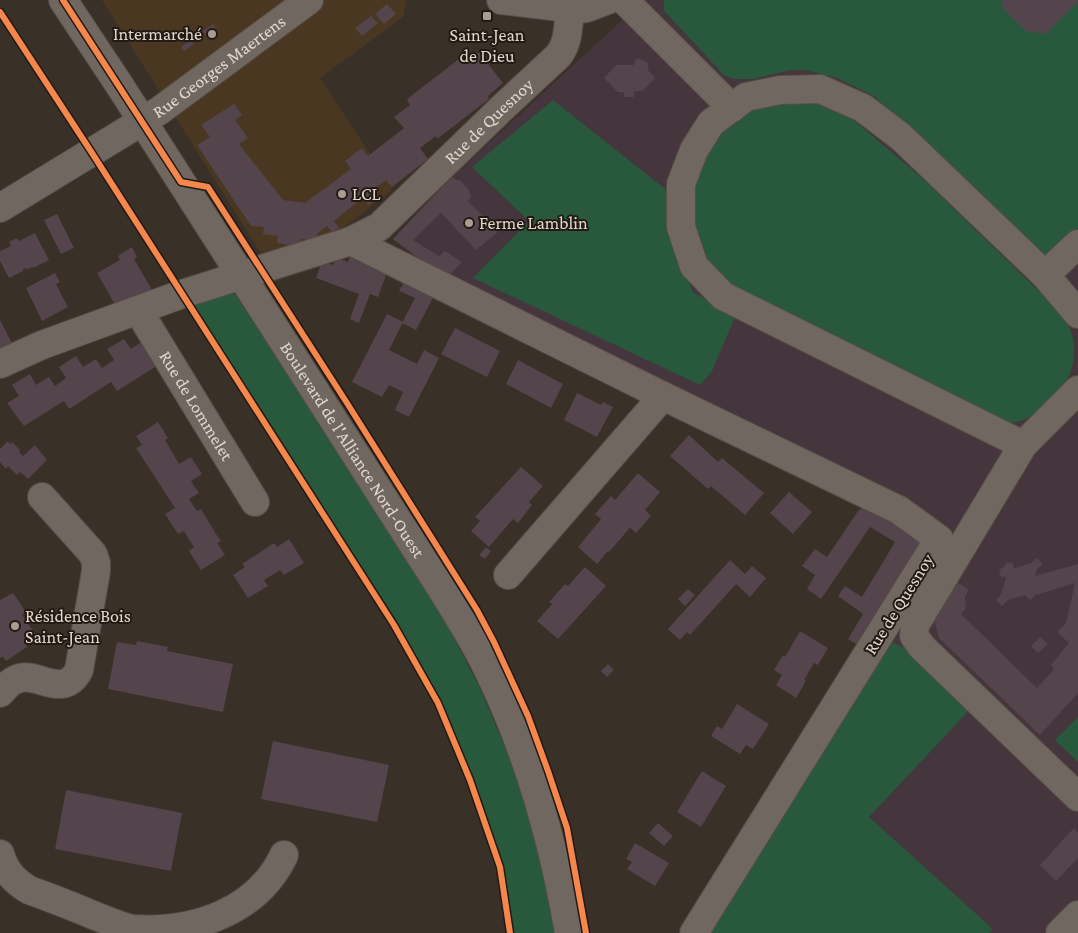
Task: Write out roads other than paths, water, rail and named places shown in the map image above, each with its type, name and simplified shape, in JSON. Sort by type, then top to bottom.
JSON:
[{"type":"street","name":"Boulevard de l'Alliance Nord-Ouest","points":[[64,0],[440,585],[470,636],[490,675],[525,761],[550,839],[568,933]]},
{"type":"street","name":"Rue Georges Maertens","points":[[0,208],[143,122],[309,0]]},
{"type":"street","points":[[501,0],[570,9],[587,8],[608,0]]},
{"type":"street","points":[[624,0],[732,108]]},
{"type":"street","name":"Rue de Quesnoy","points":[[241,276],[351,241],[379,227],[558,56],[567,41],[570,9]]},
{"type":"street","points":[[1023,446],[723,296],[694,266],[681,227],[681,184],[694,150],[711,123],[746,97],[780,90],[820,89],[863,108],[901,137],[1044,275],[1078,314]]},
{"type":"street","name":"Rue de Quesnoy","points":[[351,241],[663,396],[899,510],[939,539],[694,933]]},
{"type":"street","points":[[1044,275],[1078,244]]},
{"type":"street","points":[[0,364],[42,345],[138,310],[241,276]]},
{"type":"street","name":"Rue de Lommelet","points":[[138,310],[255,502]]},
{"type":"street","points":[[1078,390],[1023,446],[915,625],[914,636],[922,647],[1078,797]]},
{"type":"street","points":[[508,575],[663,396]]},
{"type":"street","points":[[0,693],[14,680],[22,678],[60,684],[69,682],[76,676],[79,670],[96,563],[88,549],[42,497]]},
{"type":"street","points":[[0,854],[9,874],[15,881],[29,890],[122,926],[147,932],[184,930],[207,925],[222,918],[244,905],[253,897],[270,878],[284,855]]},
{"type":"street","points":[[1060,933],[1078,915]]},
{"type":"place","name":"Saint-Jean de Dieu","points":[[487,16]]},
{"type":"place","name":"Intermarché","points":[[212,34]]},
{"type":"place","name":"LCL","points":[[342,194]]},
{"type":"place","name":"Ferme Lamblin","points":[[469,223]]},
{"type":"place","name":"Résidence Bois Saint-Jean","points":[[15,626]]}]
